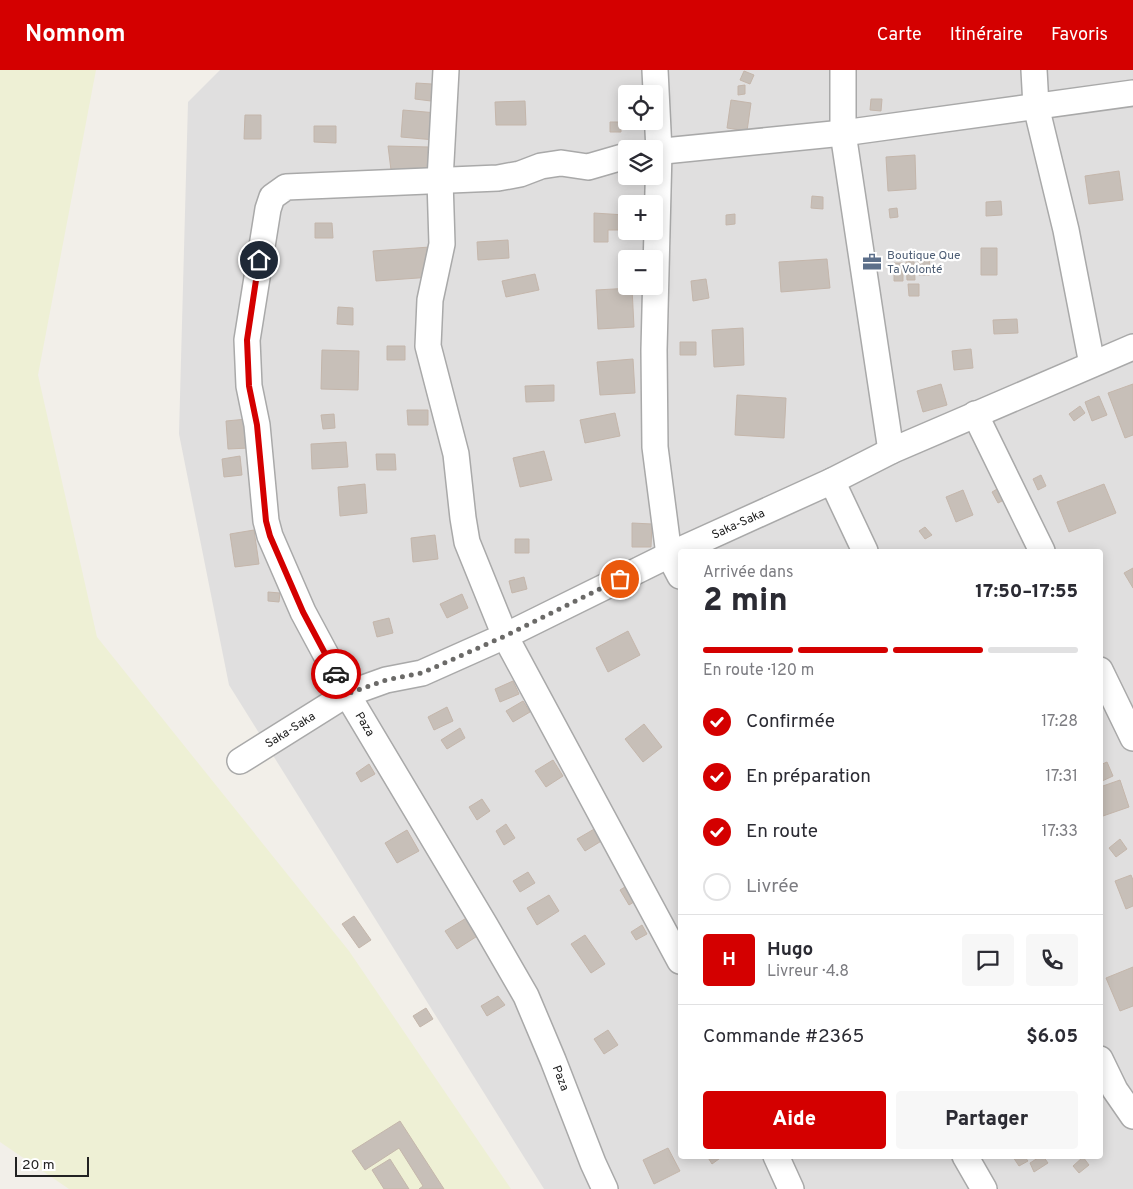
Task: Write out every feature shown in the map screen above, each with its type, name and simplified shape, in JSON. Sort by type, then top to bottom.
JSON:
[{"type":"street","points":[[446,70],[440,180],[442,244],[430,300],[428,346],[456,454],[463,518],[468,542],[505,636],[678,957]]},
{"type":"street","points":[[656,70],[656,140]]},
{"type":"street","points":[[843,70],[843,133],[891,451]]},
{"type":"street","points":[[1034,70],[1036,106],[1066,230],[1092,364]]},
{"type":"street","points":[[663,150],[843,133],[1133,93]]},
{"type":"street","points":[[440,180],[498,178],[520,174],[541,166],[561,163],[588,167],[618,158]]},
{"type":"street","name":"Paza","points":[[440,180],[286,187],[272,197],[268,209],[247,340],[249,386],[257,425],[266,521],[270,536],[303,612],[347,694],[526,996],[593,1164],[605,1189]]},
{"type":"street","points":[[656,185],[655,447],[674,566]]},
{"type":"street","name":"Saka-Saka","points":[[706,549],[891,451],[1092,364],[1132,350]]},
{"type":"street","points":[[975,414],[1041,549]]},
{"type":"street","points":[[832,481],[864,549]]},
{"type":"street","name":"Saka-Saka","points":[[240,761],[347,694],[386,680],[422,673],[505,636],[674,566]]},
{"type":"street","points":[[1103,676],[1133,738]]},
{"type":"street","points":[[1103,1065],[1115,1090],[1133,1116]]},
{"type":"street","points":[[777,1159],[791,1189]]},
{"type":"street","points":[[967,1159],[984,1189]]},
{"type":"shaded area","points":[[220,70],[1133,70],[1133,1189],[544,1189],[229,685],[179,434],[188,102]]},
{"type":"green space","points":[[0,70],[96,70],[38,375],[97,637],[349,951],[511,1189],[69,1189],[0,1142]]},
{"type":"building","points":[[744,71],[754,75],[750,84],[740,80]]},
{"type":"building","points":[[416,83],[432,84],[431,101],[415,99]]},
{"type":"building","points":[[745,85],[745,94],[738,95],[738,86]]},
{"type":"building","points":[[871,99],[882,99],[881,111],[870,110]]},
{"type":"building","points":[[731,100],[751,103],[747,131],[727,128]]},
{"type":"building","points":[[525,101],[526,125],[496,125],[495,102]]},
{"type":"building","points":[[403,110],[437,113],[435,140],[401,137]]},
{"type":"building","points":[[245,115],[261,115],[261,139],[244,139]]},
{"type":"building","points":[[610,122],[618,122],[618,130],[621,130],[621,132],[610,132]]},
{"type":"building","points":[[314,126],[336,126],[336,143],[314,142]]},
{"type":"building","points":[[388,146],[429,147],[428,173],[391,170]]},
{"type":"building","points":[[915,155],[916,189],[888,191],[886,157]]},
{"type":"building","points":[[1119,171],[1123,200],[1089,204],[1085,176]]},
{"type":"building","points":[[812,196],[823,197],[823,209],[811,208]]},
{"type":"building","points":[[1001,201],[1002,215],[986,216],[986,202]]},
{"type":"building","points":[[897,208],[898,217],[890,218],[889,209]]},
{"type":"building","points":[[594,213],[618,215],[618,230],[608,230],[608,242],[594,242]]},
{"type":"building","points":[[735,214],[735,224],[726,225],[726,215]]},
{"type":"building","points":[[315,223],[332,223],[333,238],[315,238]]},
{"type":"building","points":[[508,240],[509,258],[478,260],[477,242]]},
{"type":"building","points":[[430,247],[432,277],[376,281],[373,251]]},
{"type":"building","points":[[981,248],[997,248],[997,275],[981,275]]},
{"type":"building","points":[[929,257],[930,275],[919,275],[918,258]]},
{"type":"building","points":[[827,259],[830,288],[781,292],[779,262]]},
{"type":"building","points":[[906,261],[914,261],[915,280],[907,280]]},
{"type":"building","points":[[894,263],[903,263],[903,281],[894,281]]},
{"type":"building","points":[[535,274],[539,290],[506,297],[502,281]]},
{"type":"building","points":[[706,279],[709,298],[693,301],[691,281]]},
{"type":"building","points":[[908,284],[919,284],[919,296],[909,296]]},
{"type":"building","points":[[618,289],[618,295],[632,295],[634,327],[598,329],[596,290]]},
{"type":"building","points":[[338,307],[353,308],[353,325],[337,324]]},
{"type":"building","points":[[1017,319],[1018,333],[994,334],[993,320]]},
{"type":"building","points":[[743,328],[744,365],[714,367],[712,330]]},
{"type":"building","points":[[680,342],[696,342],[696,355],[680,355]]},
{"type":"building","points":[[387,346],[405,346],[405,360],[387,360]]},
{"type":"building","points":[[971,349],[973,368],[954,370],[952,351]]},
{"type":"building","points":[[322,350],[359,351],[358,390],[321,389]]},
{"type":"building","points":[[633,359],[635,393],[600,395],[597,362]]},
{"type":"building","points":[[941,384],[947,405],[923,412],[917,391]]},
{"type":"building","points":[[1133,384],[1133,435],[1125,438],[1108,393]]},
{"type":"building","points":[[554,385],[554,401],[526,402],[525,386]]},
{"type":"building","points":[[737,395],[786,398],[784,438],[735,435]]},
{"type":"building","points":[[1099,396],[1107,415],[1092,421],[1085,402]]},
{"type":"building","points":[[1080,406],[1085,413],[1074,421],[1069,414]]},
{"type":"building","points":[[407,410],[428,410],[428,425],[408,425]]},
{"type":"building","points":[[615,413],[620,436],[585,443],[580,420]]},
{"type":"building","points":[[334,414],[335,428],[323,429],[321,415]]},
{"type":"building","points":[[247,419],[249,448],[228,449],[226,421]]},
{"type":"building","points":[[346,442],[348,467],[312,469],[311,444]]},
{"type":"building","points":[[544,451],[552,480],[520,487],[513,458]]},
{"type":"building","points":[[376,454],[395,454],[396,470],[377,470]]},
{"type":"building","points":[[240,456],[242,475],[224,477],[222,459]]},
{"type":"building","points":[[1041,475],[1046,486],[1038,490],[1033,479]]},
{"type":"building","points":[[365,484],[367,513],[340,516],[338,487]]},
{"type":"building","points":[[1104,484],[1116,513],[1069,532],[1057,502]]},
{"type":"building","points":[[1004,485],[1010,497],[998,503],[992,492]]},
{"type":"building","points":[[963,490],[973,515],[956,522],[946,497]]},
{"type":"building","points":[[632,523],[652,524],[651,547],[632,547]]},
{"type":"building","points":[[925,527],[932,535],[925,539],[919,531]]},
{"type":"building","points":[[254,530],[259,564],[235,567],[230,534]]},
{"type":"building","points":[[435,535],[438,559],[413,562],[411,538]]},
{"type":"building","points":[[515,539],[529,539],[529,553],[515,553]]},
{"type":"building","points":[[1133,568],[1133,588],[1124,573]]},
{"type":"building","points":[[524,577],[527,589],[512,593],[509,581]]},
{"type":"building","points":[[268,592],[280,593],[279,602],[268,601]]},
{"type":"building","points":[[462,594],[468,608],[447,618],[440,604]]},
{"type":"building","points":[[389,618],[393,633],[377,637],[373,622]]},
{"type":"building","points":[[628,631],[640,655],[608,672],[596,648]]},
{"type":"building","points":[[513,681],[519,694],[500,702],[495,689]]},
{"type":"building","points":[[523,701],[530,712],[513,722],[506,711]]},
{"type":"building","points":[[447,707],[453,721],[434,730],[428,717]]},
{"type":"building","points":[[644,724],[662,747],[643,762],[625,739]]},
{"type":"building","points":[[460,728],[465,738],[447,749],[441,740]]},
{"type":"building","points":[[553,760],[563,776],[546,787],[535,771]]},
{"type":"building","points":[[1107,762],[1113,776],[1103,781],[1103,764]]},
{"type":"building","points":[[369,764],[375,774],[361,782],[356,773]]},
{"type":"building","points":[[1120,780],[1129,807],[1103,816],[1103,786]]},
{"type":"building","points":[[482,799],[490,811],[477,820],[469,807]]},
{"type":"building","points":[[506,824],[515,838],[504,845],[496,831]]},
{"type":"building","points":[[596,828],[603,840],[585,851],[577,839]]},
{"type":"building","points":[[407,830],[419,851],[397,863],[385,843]]},
{"type":"building","points":[[1120,839],[1127,849],[1116,857],[1109,848]]},
{"type":"building","points":[[528,872],[535,883],[520,892],[513,881]]},
{"type":"building","points":[[1131,875],[1133,880],[1133,906],[1126,909],[1115,881]]},
{"type":"building","points":[[633,882],[642,897],[629,905],[620,890]]},
{"type":"building","points":[[549,895],[559,911],[537,925],[527,908]]},
{"type":"building","points":[[354,916],[371,940],[359,948],[342,924]]},
{"type":"building","points":[[468,917],[479,935],[457,949],[445,931]]},
{"type":"building","points":[[642,925],[647,934],[636,940],[631,932]]},
{"type":"building","points":[[585,935],[605,964],[591,973],[571,944]]},
{"type":"building","points":[[1133,967],[1133,1006],[1120,1011],[1106,978]]},
{"type":"building","points":[[498,996],[505,1005],[487,1016],[481,1006]]},
{"type":"building","points":[[426,1008],[433,1019],[420,1027],[413,1016]]},
{"type":"building","points":[[608,1030],[618,1045],[604,1054],[594,1039]]},
{"type":"building","points":[[400,1121],[444,1189],[419,1189],[423,1186],[399,1148],[365,1170],[352,1151]]},
{"type":"building","points":[[668,1148],[680,1171],[654,1184],[643,1160]]},
{"type":"building","points":[[390,1159],[409,1189],[384,1189],[372,1170]]},
{"type":"building","points":[[709,1159],[719,1159],[712,1164]]},
{"type":"building","points":[[1014,1159],[1026,1159],[1028,1161],[1019,1166]]},
{"type":"building","points":[[1036,1159],[1045,1159],[1048,1163],[1034,1172],[1030,1163]]},
{"type":"building","points":[[1081,1159],[1084,1159],[1089,1165],[1079,1173],[1073,1166]]},
{"type":"way so far","points":[[336,674],[347,694],[386,680],[422,673],[505,636],[620,579]]},
{"type":"place","name":"Boutique Que Ta Volonté","points":[[872,262]]},
{"type":"route","points":[[259,260],[247,340],[249,386],[257,425],[266,521],[270,536],[303,612],[336,674]]}]
